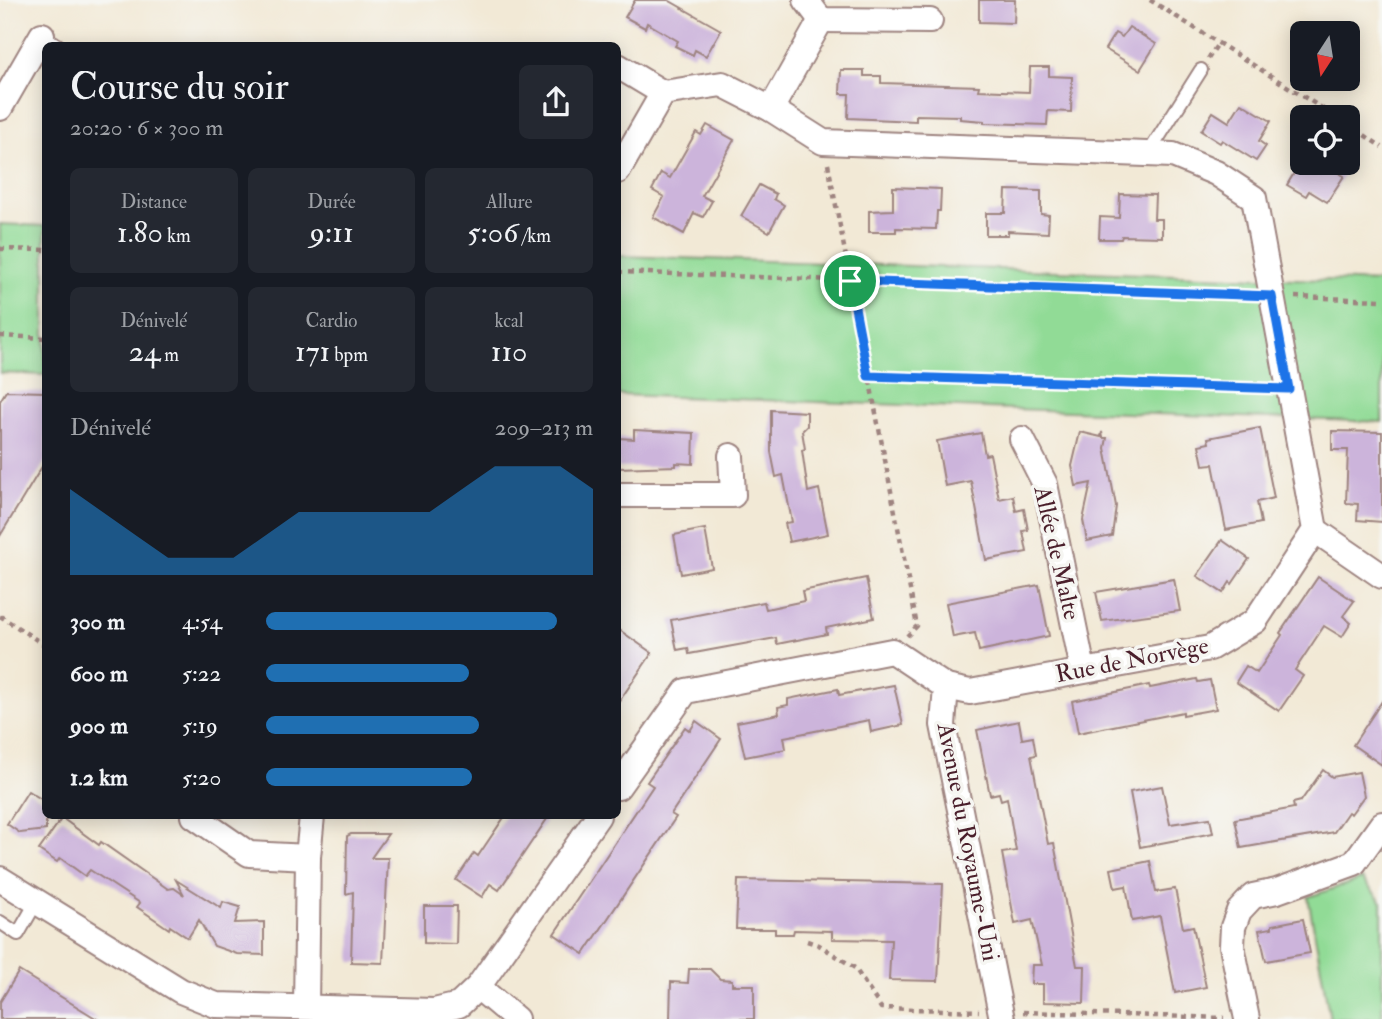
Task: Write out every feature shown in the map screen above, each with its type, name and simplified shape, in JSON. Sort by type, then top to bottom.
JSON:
[{"type":"street","points":[[806,0],[821,20]]},
{"type":"street","points":[[821,20],[930,21]]},
{"type":"street","points":[[771,110],[821,20]]},
{"type":"street","points":[[0,108],[42,51]]},
{"type":"street","points":[[621,68],[663,93],[722,84],[823,142],[1174,155],[1216,173],[1254,198],[1315,530],[1382,576]]},
{"type":"street","points":[[621,166],[663,93]]},
{"type":"street","name":"Allée de Malte","points":[[1022,439],[1045,484],[1083,670]]},
{"type":"street","points":[[621,495],[733,495],[731,456]]},
{"type":"street","name":"Rue de Norvège","points":[[946,687],[970,692],[1210,648],[1255,621],[1315,530]]},
{"type":"street","points":[[621,783],[686,691],[892,651]]},
{"type":"street","name":"Avenue du Royaume-Uni","points":[[892,651],[946,687],[943,725],[1001,1015]]},
{"type":"street","points":[[198,819],[249,854],[308,857]]},
{"type":"street","points":[[306,1007],[308,857],[312,819]]},
{"type":"street","points":[[0,879],[181,991],[216,1005],[306,1007],[374,1014],[434,1011],[459,1005],[478,987],[596,819]]},
{"type":"street","points":[[1247,1019],[1232,946],[1233,927],[1239,911],[1253,896],[1277,891],[1354,863],[1382,824]]},
{"type":"street","points":[[478,987],[516,1019]]},
{"type":"lane","points":[[1148,154],[1201,70]]},
{"type":"lane","points":[[0,922],[18,934],[37,901]]},
{"type":"path","points":[[1150,0],[1317,105]]},
{"type":"path","points":[[1360,132],[1382,147]]},
{"type":"path","points":[[823,142],[917,626],[892,651]]},
{"type":"path","points":[[0,249],[42,250]]},
{"type":"path","points":[[621,272],[1382,300]]},
{"type":"path","points":[[0,336],[42,338]]},
{"type":"path","points":[[868,376],[1289,389]]},
{"type":"path","points":[[0,616],[42,643]]},
{"type":"path","points":[[807,941],[819,945],[855,968],[881,1008],[1001,1015],[1247,1019]]},
{"type":"green space","points":[[0,224],[42,226],[42,375],[0,373]]},
{"type":"green space","points":[[621,256],[1382,282],[1382,422],[621,395]]},
{"type":"green space","points":[[1362,879],[1382,902],[1382,1019],[1330,1019],[1308,897]]},
{"type":"building","points":[[635,0],[668,0],[721,30],[706,56],[695,50],[693,55],[675,46],[678,41],[647,23],[645,28],[625,17]]},
{"type":"building","points":[[979,0],[1015,0],[1014,23],[979,22]]},
{"type":"building","points":[[1129,27],[1156,44],[1140,70],[1105,49],[1115,33],[1122,37]]},
{"type":"building","points":[[1030,67],[1049,67],[1049,76],[1072,77],[1071,112],[1048,111],[1047,125],[984,123],[960,119],[960,116],[916,115],[916,121],[848,118],[849,94],[840,94],[841,70],[864,70],[864,76],[881,76],[881,83],[979,86],[978,90],[1029,92]]},
{"type":"building","points":[[1241,103],[1271,121],[1259,141],[1266,146],[1256,161],[1222,140],[1220,143],[1201,131],[1213,112],[1229,122]]},
{"type":"building","points":[[707,125],[734,140],[702,196],[712,201],[703,217],[694,213],[684,234],[653,217],[664,197],[652,190],[661,173],[670,178],[696,132],[701,135]]},
{"type":"building","points":[[1293,175],[1344,176],[1327,202],[1309,191],[1306,196],[1287,185]]},
{"type":"building","points":[[759,185],[776,194],[774,199],[784,205],[769,232],[741,216]]},
{"type":"building","points":[[893,187],[941,189],[936,229],[896,228],[896,232],[869,232],[869,211],[893,210]]},
{"type":"building","points":[[1006,190],[1041,191],[1041,214],[1049,215],[1048,233],[1008,231],[1008,235],[986,235],[986,213],[1005,213]]},
{"type":"building","points":[[1120,194],[1155,195],[1154,219],[1162,219],[1162,237],[1122,236],[1121,239],[1099,239],[1100,217],[1119,218]]},
{"type":"building","points":[[6,391],[42,392],[42,467],[0,536],[0,401]]},
{"type":"building","points":[[771,410],[807,412],[807,426],[802,431],[805,449],[802,450],[808,492],[819,489],[828,534],[789,542],[785,523],[792,522],[783,475],[776,477],[771,452]]},
{"type":"building","points":[[1260,428],[1274,498],[1257,502],[1261,523],[1226,530],[1213,464],[1203,465],[1199,445],[1209,443],[1208,438]]},
{"type":"building","points":[[634,430],[694,433],[693,464],[621,468],[621,438],[634,439]]},
{"type":"building","points":[[1332,431],[1382,432],[1382,522],[1357,520],[1358,504],[1346,503],[1348,450],[1332,450]]},
{"type":"building","points":[[1080,432],[1101,437],[1102,432],[1103,438],[1107,438],[1105,448],[1116,506],[1112,536],[1087,541],[1083,520],[1091,483],[1076,486],[1072,466]]},
{"type":"building","points":[[981,433],[985,455],[990,454],[999,499],[1013,496],[1016,511],[1024,509],[1028,530],[1023,531],[1027,552],[986,560],[971,481],[945,486],[937,441]]},
{"type":"building","points":[[705,529],[712,568],[681,574],[674,535]]},
{"type":"building","points":[[1222,540],[1249,559],[1223,593],[1197,576]]},
{"type":"building","points":[[1318,577],[1354,601],[1343,616],[1351,623],[1342,637],[1324,626],[1295,670],[1303,676],[1279,711],[1236,682],[1246,666],[1257,673]]},
{"type":"building","points":[[866,578],[874,618],[826,628],[827,634],[777,644],[776,638],[689,654],[688,648],[677,650],[671,620],[764,602],[766,609],[804,601],[802,591]]},
{"type":"building","points":[[1174,579],[1180,611],[1102,621],[1096,592]]},
{"type":"building","points":[[1039,585],[1049,636],[979,651],[975,633],[953,637],[946,603]]},
{"type":"building","points":[[621,631],[652,653],[621,699]]},
{"type":"building","points":[[1197,679],[1198,682],[1210,680],[1216,709],[1183,715],[1183,712],[1078,733],[1072,701],[1149,685],[1150,688]]},
{"type":"building","points":[[894,685],[903,725],[871,732],[869,720],[784,737],[786,749],[745,757],[737,722],[779,714],[778,707],[788,705],[788,699],[838,689],[839,695]]},
{"type":"building","points":[[1382,701],[1382,765],[1353,745]]},
{"type":"building","points":[[696,721],[721,739],[671,814],[676,817],[584,954],[554,934],[653,786],[647,782],[685,727],[690,731]]},
{"type":"building","points":[[1019,721],[1022,739],[1033,737],[1036,755],[1031,756],[1048,844],[1054,843],[1077,966],[1085,966],[1084,1003],[1043,1002],[1043,984],[1031,984],[1032,965],[1042,965],[1032,920],[1015,924],[1002,853],[1016,851],[1007,798],[1001,800],[999,793],[990,795],[977,730]]},
{"type":"building","points":[[1323,770],[1332,777],[1359,772],[1364,796],[1334,832],[1241,848],[1235,819],[1294,808],[1293,803],[1301,801]]},
{"type":"building","points":[[1162,786],[1170,824],[1210,818],[1213,833],[1140,847],[1130,792]]},
{"type":"building","points":[[28,791],[42,800],[42,819],[46,819],[46,830],[20,833],[7,824]]},
{"type":"building","points":[[63,819],[168,889],[174,888],[184,895],[176,880],[221,908],[223,902],[240,907],[235,923],[264,922],[264,955],[237,954],[214,946],[199,920],[188,938],[170,926],[169,929],[137,907],[140,903],[90,870],[85,876],[60,858],[57,862],[39,850]]},
{"type":"building","points":[[503,819],[547,819],[499,890],[490,884],[482,897],[456,880],[474,853],[478,856]]},
{"type":"building","points":[[388,834],[371,858],[388,858],[383,963],[351,962],[353,892],[346,892],[347,836]]},
{"type":"building","points":[[1150,861],[1156,892],[1175,889],[1183,928],[1193,926],[1206,987],[1175,993],[1160,916],[1132,921],[1126,886],[1115,888],[1111,869]]},
{"type":"building","points":[[738,880],[943,884],[938,981],[889,980],[891,940],[832,939],[832,931],[794,930],[793,934],[775,934],[775,929],[736,929]]},
{"type":"building","points":[[424,906],[457,906],[456,944],[424,943]]},
{"type":"building","points":[[1303,919],[1310,953],[1266,961],[1259,930]]},
{"type":"building","points":[[689,969],[710,969],[720,979],[732,980],[732,985],[754,985],[754,1019],[670,1019],[671,982],[688,983]]},
{"type":"building","points":[[19,971],[97,1019],[0,1019],[0,1002]]},
{"type":"route","points":[[850,281],[1272,296],[1289,389],[868,376],[850,281]]}]
